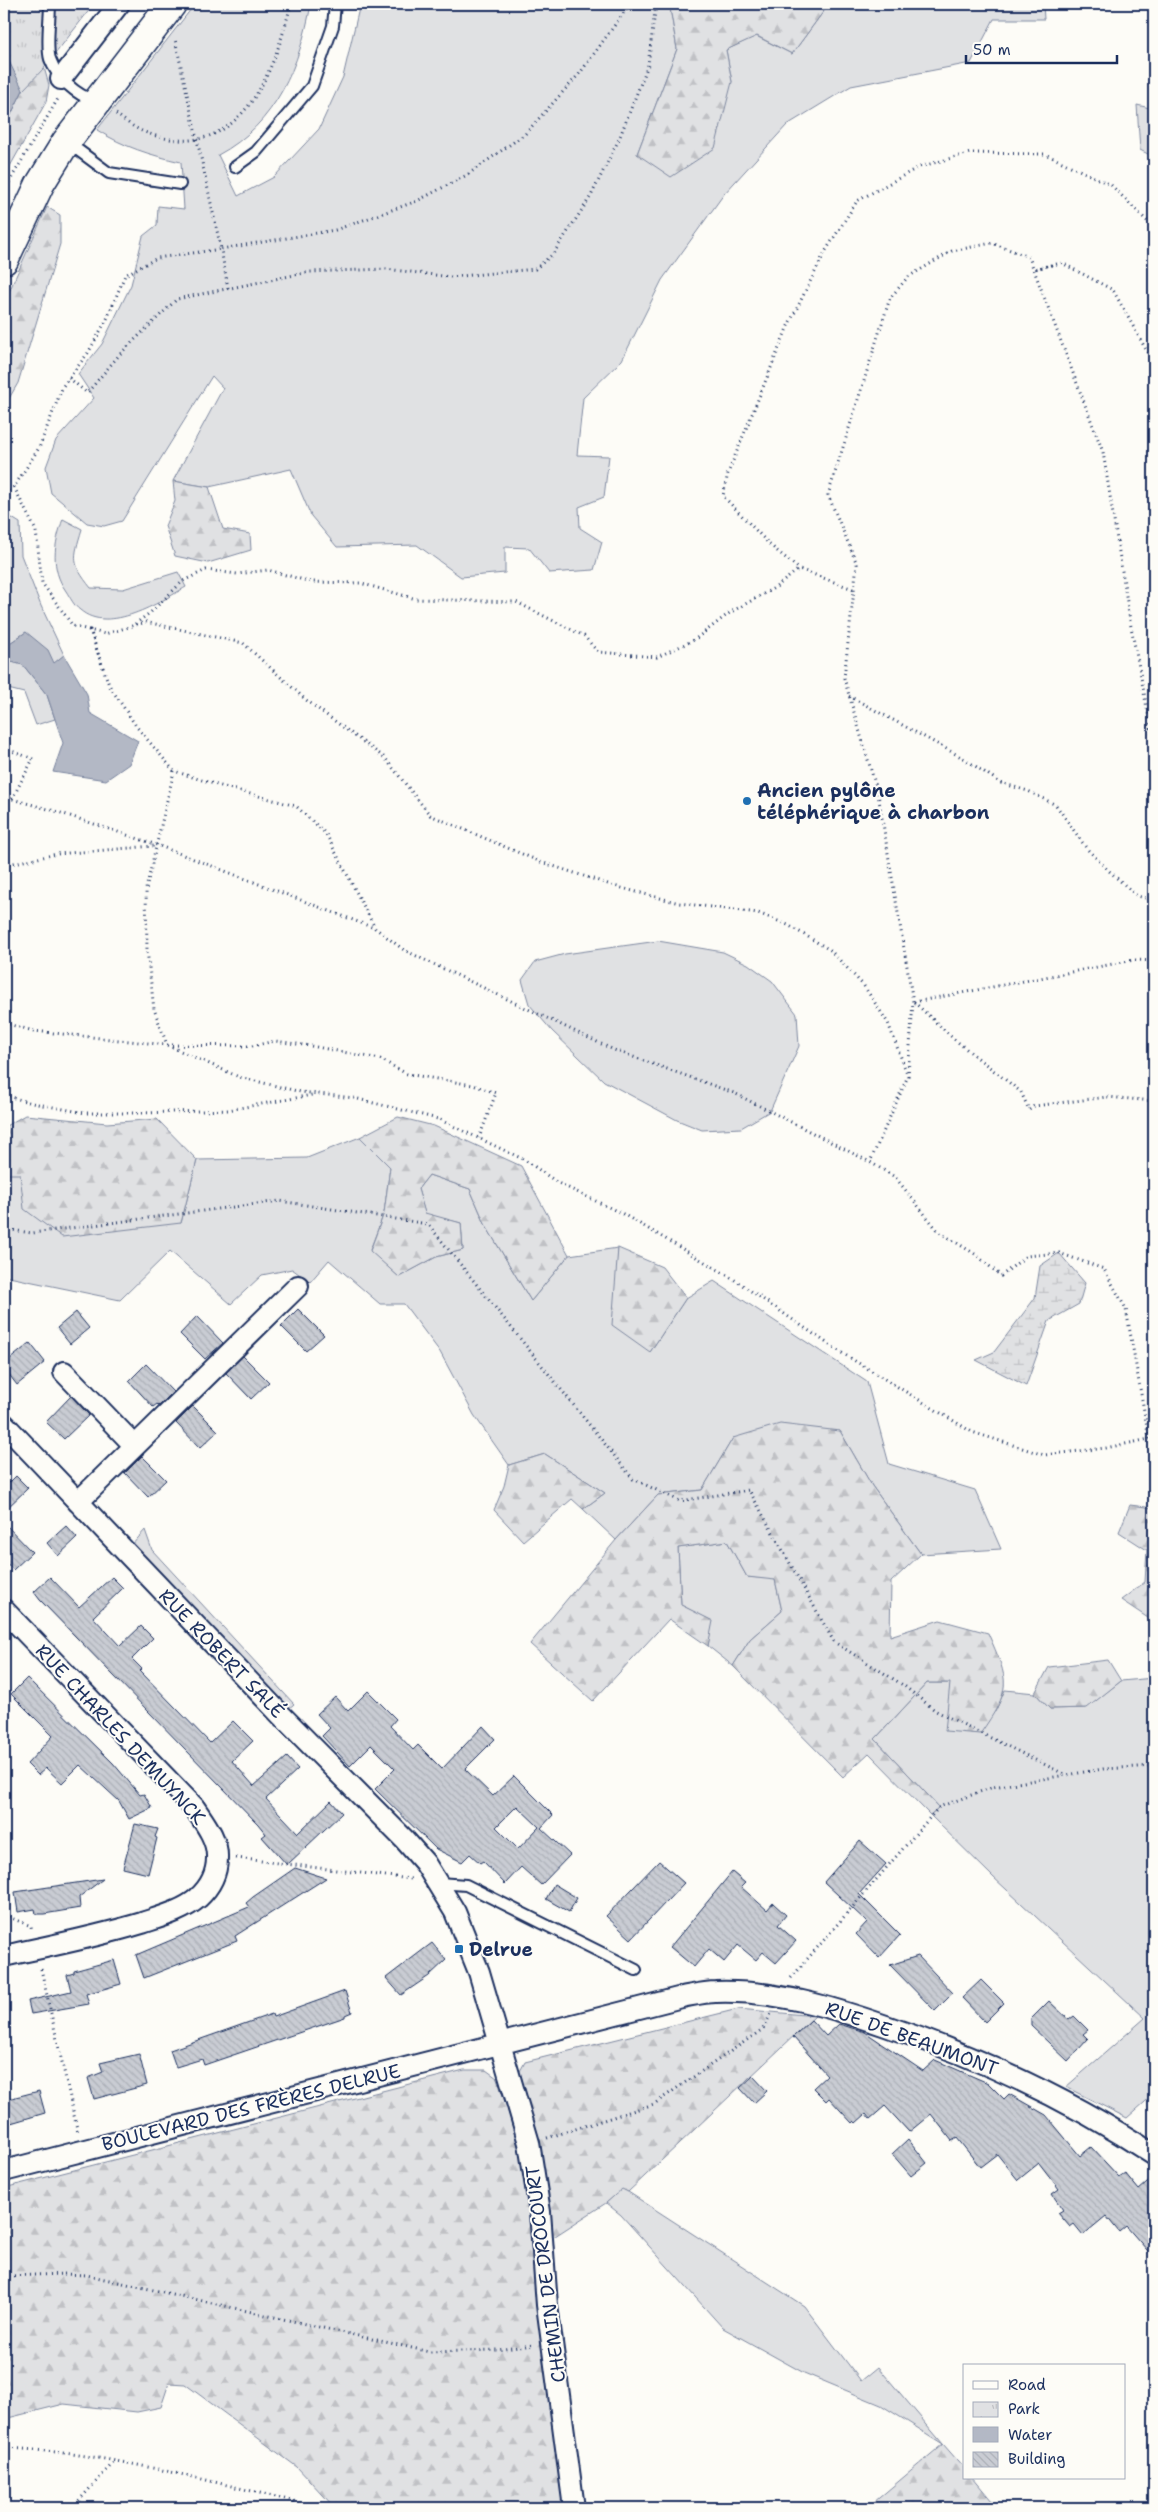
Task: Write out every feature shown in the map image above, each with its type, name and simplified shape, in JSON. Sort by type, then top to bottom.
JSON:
[{"type":"street","points":[[61,78],[119,4]]},
{"type":"street","points":[[4,260],[40,184],[66,142],[170,6]]},
{"type":"street","points":[[78,1502],[298,1286]]},
{"type":"street","points":[[64,1372],[135,1446]]},
{"type":"street","name":"RUE ROBERT SALÉ","points":[[4,1424],[281,1715],[404,1839],[439,1883],[468,1942],[499,2044]]},
{"type":"street","name":"RUE CHARLES DEMUYNCK","points":[[4,1610],[194,1807],[209,1828],[218,1856]]},
{"type":"street","points":[[4,1956],[102,1935],[178,1909],[196,1900],[209,1886],[216,1870],[218,1856]]},
{"type":"street","name":"RUE DE BEAUMONT","points":[[499,2044],[682,1997],[714,1992],[745,1992],[826,2005],[922,2038],[1010,2074],[1056,2098],[1154,2155]]},
{"type":"street","name":"BOULEVARD DES FRÈRES DELRUE","points":[[4,2171],[499,2044]]},
{"type":"street","name":"CHEMIN DE DROCOURT","points":[[499,2044],[529,2143],[540,2212],[547,2305],[574,2508]]},
{"type":"lane","points":[[50,4],[49,58],[61,78],[86,98],[97,102]]},
{"type":"lane","points":[[235,167],[256,152],[312,86],[333,26],[335,4]]},
{"type":"lane","points":[[66,142],[109,173],[180,184]]},
{"type":"lane","points":[[439,1883],[466,1885],[636,1970]]},
{"type":"path","points":[[97,102],[142,131],[175,139],[199,140],[220,132],[243,115],[260,91],[273,62],[291,4]]},
{"type":"path","points":[[4,493],[14,487],[39,448],[63,386],[88,353],[107,319],[125,275],[157,258],[221,250],[335,230],[417,201],[467,175],[525,134],[580,73],[630,4]]},
{"type":"path","points":[[69,378],[87,392],[120,354],[177,299],[309,272],[386,269],[451,277],[535,269],[553,254],[591,196],[619,139],[648,65],[656,4]]},
{"type":"path","points":[[170,6],[228,288]]},
{"type":"path","points":[[4,192],[58,99],[61,78]]},
{"type":"path","points":[[854,589],[798,569],[770,545],[722,496],[728,472],[788,326],[825,252],[856,201],[919,166],[970,153],[1045,154],[1111,185],[1154,228]]},
{"type":"path","points":[[870,1162],[908,1076],[914,1002],[878,794],[844,678],[857,564],[828,494],[890,298],[908,277],[952,251],[992,243],[1029,257],[1034,269],[1103,452],[1132,627],[1154,743]]},
{"type":"path","points":[[1034,269],[1062,263],[1114,290],[1154,364]]},
{"type":"path","points":[[1034,269],[1051,265]]},
{"type":"path","points":[[14,487],[36,531],[42,583],[72,626],[105,634],[146,622],[244,643],[306,700],[385,758],[430,815],[541,862],[614,886],[679,903],[758,913],[788,924],[830,950],[864,986],[888,1022],[908,1076]]},
{"type":"path","points":[[134,626],[183,580],[206,570],[238,574],[268,570],[311,582],[360,583],[416,599],[516,602],[584,636],[598,652],[656,657],[694,640],[731,612],[776,587],[798,569]]},
{"type":"path","points":[[90,630],[103,668]]},
{"type":"path","points":[[90,630],[109,685],[136,726],[174,770],[216,785],[296,806],[326,834],[375,928]]},
{"type":"path","points":[[850,696],[963,758],[1001,783],[1028,791],[1056,806],[1087,850],[1137,896],[1154,900]]},
{"type":"path","points":[[4,748],[33,759],[12,799]]},
{"type":"path","points":[[174,770],[146,889],[147,950],[154,1009],[167,1044],[239,1077],[318,1094],[354,1098],[438,1119],[526,1160],[558,1183],[623,1214],[724,1274],[837,1350],[972,1432],[1044,1455],[1106,1448],[1149,1438],[1154,1439]]},
{"type":"path","points":[[4,794],[12,799],[55,811],[157,845],[375,928],[404,950],[614,1050],[734,1092],[896,1177],[939,1232],[974,1254],[1001,1276],[1026,1256],[1058,1253],[1104,1269],[1126,1309],[1149,1438]]},
{"type":"path","points":[[4,865],[57,854],[157,845]]},
{"type":"path","points":[[914,1002],[1134,960],[1154,961]]},
{"type":"path","points":[[914,1002],[955,1040],[1022,1092],[1029,1110],[1034,1106],[1107,1097],[1154,1100]]},
{"type":"path","points":[[4,1023],[34,1031],[167,1044],[252,1046],[276,1041],[380,1059],[407,1074],[473,1085],[496,1093],[479,1138]]},
{"type":"path","points":[[4,1095],[32,1103],[85,1113],[143,1113],[228,1110],[318,1094]]},
{"type":"path","points":[[4,1229],[32,1233],[280,1201],[428,1224],[633,1479],[680,1501],[749,1490],[834,1642],[903,1685],[936,1711],[1066,1775]]},
{"type":"path","points":[[939,1807],[993,1788],[1103,1769],[1154,1766]]},
{"type":"path","points":[[218,1856],[439,1883]]},
{"type":"path","points":[[4,1915],[31,1926],[82,2151]]},
{"type":"path","points":[[4,2276],[87,2275],[430,2352],[497,2350],[539,2344]]},
{"type":"path","points":[[4,2448],[48,2450],[116,2461],[297,2502],[305,2508]]},
{"type":"path","points":[[72,2508],[116,2461]]},
{"type":"green space","points":[[4,4],[94,4],[45,67],[23,90],[4,129]]},
{"type":"green space","points":[[195,4],[311,4],[300,49],[282,91],[270,110],[255,127],[238,142],[218,155],[238,196],[274,177],[319,129],[343,77],[360,4],[681,4],[670,8],[677,49],[637,154],[732,82],[726,50],[756,36],[792,54],[829,4],[882,7],[898,4],[1043,4],[1044,19],[994,19],[971,63],[851,86],[787,125],[724,194],[662,280],[622,360],[583,398],[577,455],[609,456],[604,497],[579,507],[580,528],[602,542],[594,570],[549,573],[529,548],[505,547],[505,573],[461,577],[417,545],[337,547],[311,516],[291,469],[209,487],[173,481],[223,388],[212,376],[122,521],[104,526],[87,523],[51,493],[46,467],[56,440],[94,398],[78,374],[102,344],[131,285],[143,236],[157,225],[158,206],[184,209],[181,162],[138,150],[97,130]]},
{"type":"green space","points":[[681,4],[829,4],[792,54],[757,36],[726,50],[732,82],[715,148],[671,177],[637,154],[677,49],[670,8]]},
{"type":"green space","points":[[39,50],[49,85],[46,102],[4,177],[4,126]]},
{"type":"green space","points":[[1137,105],[1154,109],[1154,157],[1140,150]]},
{"type":"green space","points":[[47,207],[60,215],[60,244],[18,383],[4,407],[4,303]]},
{"type":"green space","points":[[173,481],[209,487],[223,529],[250,534],[251,550],[208,563],[175,556],[165,526],[175,501]]},
{"type":"green space","points":[[4,513],[20,523],[21,555],[41,606],[64,655],[54,664],[26,632],[4,647]]},
{"type":"green space","points":[[63,519],[82,529],[76,560],[80,572],[91,588],[123,589],[178,572],[186,587],[134,614],[105,619],[92,617],[80,610],[72,601],[58,574],[55,556],[57,538]]},
{"type":"green space","points":[[4,660],[23,665],[47,695],[55,719],[36,725],[24,693],[4,688]]},
{"type":"green space","points":[[658,941],[723,952],[748,964],[772,981],[797,1014],[799,1046],[770,1111],[741,1128],[702,1130],[677,1120],[604,1081],[552,1031],[529,1004],[522,980],[535,962],[565,954]]},
{"type":"green space","points":[[25,1115],[107,1123],[157,1119],[197,1160],[181,1223],[62,1237],[24,1209],[20,1174],[4,1174],[4,1127]]},
{"type":"green space","points":[[398,1117],[434,1126],[521,1166],[569,1255],[531,1301],[486,1226],[470,1189],[429,1175],[418,1189],[425,1213],[461,1223],[463,1250],[436,1257],[399,1277],[370,1251],[384,1213],[390,1167],[360,1137]]},
{"type":"green space","points":[[360,1137],[390,1167],[384,1213],[370,1250],[399,1277],[436,1257],[463,1250],[461,1223],[425,1214],[418,1189],[429,1175],[470,1189],[486,1226],[531,1301],[569,1255],[618,1248],[617,1279],[650,1352],[686,1298],[714,1281],[867,1382],[889,1464],[975,1490],[1001,1549],[921,1554],[872,1486],[840,1431],[733,1438],[702,1490],[658,1495],[616,1540],[583,1509],[605,1493],[545,1454],[509,1465],[474,1415],[440,1352],[404,1304],[380,1304],[329,1260],[310,1282],[292,1269],[262,1275],[231,1304],[170,1251],[120,1300],[4,1276],[4,1174],[20,1173],[181,1223],[197,1160],[307,1158]]},
{"type":"green space","points":[[618,1248],[662,1267],[686,1298],[650,1352],[612,1325]]},
{"type":"green space","points":[[1059,1253],[1085,1283],[1079,1304],[1049,1321],[1026,1386],[976,1360],[994,1352],[1035,1298],[1040,1266]]},
{"type":"green space","points":[[780,1424],[840,1431],[872,1486],[921,1554],[891,1582],[890,1636],[940,1620],[988,1633],[1001,1663],[1004,1675],[1002,1695],[998,1706],[980,1734],[945,1731],[950,1683],[927,1683],[875,1739],[939,1807],[930,1815],[869,1753],[843,1777],[733,1666],[750,1639],[782,1611],[775,1580],[747,1577],[727,1541],[678,1548],[681,1605],[713,1621],[708,1646],[669,1619],[593,1701],[530,1644],[616,1540],[658,1495],[702,1490],[733,1438]]},
{"type":"green space","points":[[545,1454],[605,1493],[583,1509],[572,1499],[523,1541],[494,1510],[504,1486],[509,1465]]},
{"type":"green space","points":[[1130,1505],[1154,1508],[1154,1622],[1121,1600],[1145,1582],[1147,1550],[1119,1532]]},
{"type":"green space","points":[[145,1530],[152,1550],[294,1704],[287,1710],[131,1546]]},
{"type":"green space","points":[[727,1541],[747,1577],[775,1579],[782,1611],[750,1639],[733,1666],[708,1646],[712,1621],[681,1605],[678,1548]]},
{"type":"green space","points":[[1108,1660],[1121,1681],[1087,1708],[1050,1709],[1035,1693],[1049,1667]]},
{"type":"green space","points":[[1154,1678],[1154,2094],[1127,2118],[1066,2087],[1145,2018],[993,1877],[930,1815],[939,1807],[875,1739],[927,1683],[950,1683],[995,1712],[1005,1690],[1035,1693],[1050,1709],[1086,1708],[1121,1681]]},
{"type":"green space","points":[[738,2009],[815,2016],[628,2192],[622,2189],[606,2203],[552,2238],[540,2141],[519,2073],[525,2062]]},
{"type":"green space","points":[[464,2070],[486,2070],[497,2078],[519,2144],[530,2214],[565,2508],[335,2508],[297,2467],[185,2384],[169,2383],[161,2407],[137,2412],[64,2404],[4,2419],[4,2188]]},
{"type":"green space","points":[[622,2188],[804,2306],[861,2381],[878,2367],[943,2444],[881,2405],[804,2373],[723,2328],[621,2215],[606,2203]]},
{"type":"green space","points":[[943,2444],[963,2467],[963,2480],[975,2480],[997,2507],[996,2508],[867,2508]]},
{"type":"water","points":[[4,51],[23,90],[4,129]]},
{"type":"water","points":[[26,632],[48,650],[54,663],[64,655],[87,694],[90,713],[138,741],[129,764],[106,780],[53,772],[63,743],[47,695],[23,665],[4,660],[4,647]]},
{"type":"building","points":[[298,1309],[324,1335],[306,1351],[281,1326]]},
{"type":"building","points":[[76,1312],[89,1328],[70,1344],[57,1328]]},
{"type":"building","points":[[197,1316],[223,1343],[205,1359],[180,1334]]},
{"type":"building","points":[[30,1343],[45,1362],[17,1385],[4,1368],[4,1364]]},
{"type":"building","points":[[243,1356],[269,1382],[251,1399],[226,1373]]},
{"type":"building","points":[[146,1364],[173,1392],[159,1406],[157,1404],[153,1407],[129,1381]]},
{"type":"building","points":[[71,1396],[89,1415],[64,1439],[46,1422]]},
{"type":"building","points":[[193,1406],[218,1431],[200,1448],[176,1423]]},
{"type":"building","points":[[142,1456],[166,1480],[148,1497],[125,1473]]},
{"type":"building","points":[[16,1476],[28,1488],[4,1511],[4,1488]]},
{"type":"building","points":[[4,1523],[32,1552],[13,1570],[4,1560]]},
{"type":"building","points":[[66,1526],[77,1538],[58,1556],[47,1543]]},
{"type":"building","points":[[50,1577],[79,1607],[112,1577],[123,1588],[93,1617],[120,1646],[141,1626],[153,1638],[132,1659],[142,1669],[140,1671],[210,1743],[233,1721],[253,1741],[232,1761],[254,1786],[287,1757],[298,1769],[266,1799],[298,1833],[331,1801],[342,1813],[287,1865],[262,1837],[266,1834],[258,1824],[40,1600],[34,1592]]},
{"type":"building","points":[[27,1678],[113,1763],[140,1795],[144,1794],[152,1808],[129,1819],[119,1801],[80,1765],[62,1783],[46,1768],[38,1775],[27,1764],[53,1736],[11,1694]]},
{"type":"building","points":[[368,1691],[396,1719],[390,1726],[413,1750],[418,1745],[442,1769],[483,1726],[495,1739],[465,1769],[493,1796],[514,1776],[553,1815],[541,1828],[570,1855],[541,1885],[521,1867],[505,1884],[483,1861],[480,1863],[470,1854],[462,1862],[436,1849],[375,1789],[395,1769],[371,1745],[350,1766],[322,1736],[330,1728],[317,1714],[335,1697],[348,1711]],"holes":[[[517,1806],[539,1827],[518,1849],[496,1827]]]},
{"type":"building","points":[[135,1824],[158,1829],[148,1874],[123,1868]]},
{"type":"building","points":[[860,1841],[886,1864],[859,1894],[900,1935],[879,1958],[856,1934],[867,1922],[824,1882]]},
{"type":"building","points":[[659,1861],[684,1883],[631,1939],[606,1916]]},
{"type":"building","points":[[295,1868],[326,1878],[235,1936],[237,1941],[144,1978],[136,1955],[249,1907],[246,1903],[253,1897]]},
{"type":"building","points":[[732,1872],[745,1883],[741,1887],[767,1910],[773,1903],[786,1915],[778,1925],[796,1941],[776,1963],[763,1952],[756,1960],[738,1945],[724,1962],[709,1949],[694,1967],[670,1947]]},
{"type":"building","points":[[103,1879],[79,1897],[80,1908],[44,1914],[36,1914],[35,1909],[18,1912],[15,1892]]},
{"type":"building","points":[[554,1884],[577,1898],[569,1912],[546,1899]]},
{"type":"building","points":[[432,1943],[446,1960],[429,1976],[401,1995],[386,1978]]},
{"type":"building","points":[[918,1956],[953,1993],[935,2011],[890,1965]]},
{"type":"building","points":[[114,1960],[121,1984],[86,1994],[89,2004],[31,2014],[28,2001],[71,1991],[67,1975],[74,1973],[74,1971]]},
{"type":"building","points":[[981,1980],[1004,2003],[985,2022],[962,1998]]},
{"type":"building","points":[[345,1991],[352,2012],[345,2015],[345,2017],[204,2065],[202,2059],[176,2067],[170,2050],[272,2014],[273,2017]]},
{"type":"building","points":[[1049,2001],[1069,2020],[1074,2016],[1088,2030],[1083,2034],[1088,2039],[1068,2061],[1031,2026],[1031,2019]]},
{"type":"building","points":[[811,2020],[826,2036],[839,2024],[865,2032],[923,2071],[935,2060],[988,2083],[1004,2099],[1009,2094],[1046,2115],[1080,2156],[1091,2147],[1119,2177],[1125,2173],[1139,2190],[1154,2177],[1154,2258],[1126,2226],[1119,2232],[1106,2216],[1083,2235],[1074,2224],[1070,2227],[1058,2213],[1063,2210],[1052,2194],[1059,2189],[1039,2163],[1018,2180],[997,2154],[980,2167],[957,2138],[952,2141],[931,2114],[909,2132],[885,2106],[870,2119],[866,2114],[856,2123],[854,2121],[852,2123],[829,2098],[826,2101],[813,2088],[827,2075],[793,2037]]},
{"type":"building","points":[[139,2054],[147,2085],[94,2099],[88,2078],[103,2072],[100,2063]]},
{"type":"building","points":[[753,2076],[767,2091],[754,2103],[740,2088]]},
{"type":"building","points":[[39,2091],[45,2113],[4,2125],[4,2100]]},
{"type":"building","points":[[908,2139],[927,2163],[911,2176],[892,2154]]},
{"type":"place","name":"Ancien pylône téléphérique à charbon","points":[[747,801]]},
{"type":"place","name":"Delrue","points":[[459,1949]]}]
